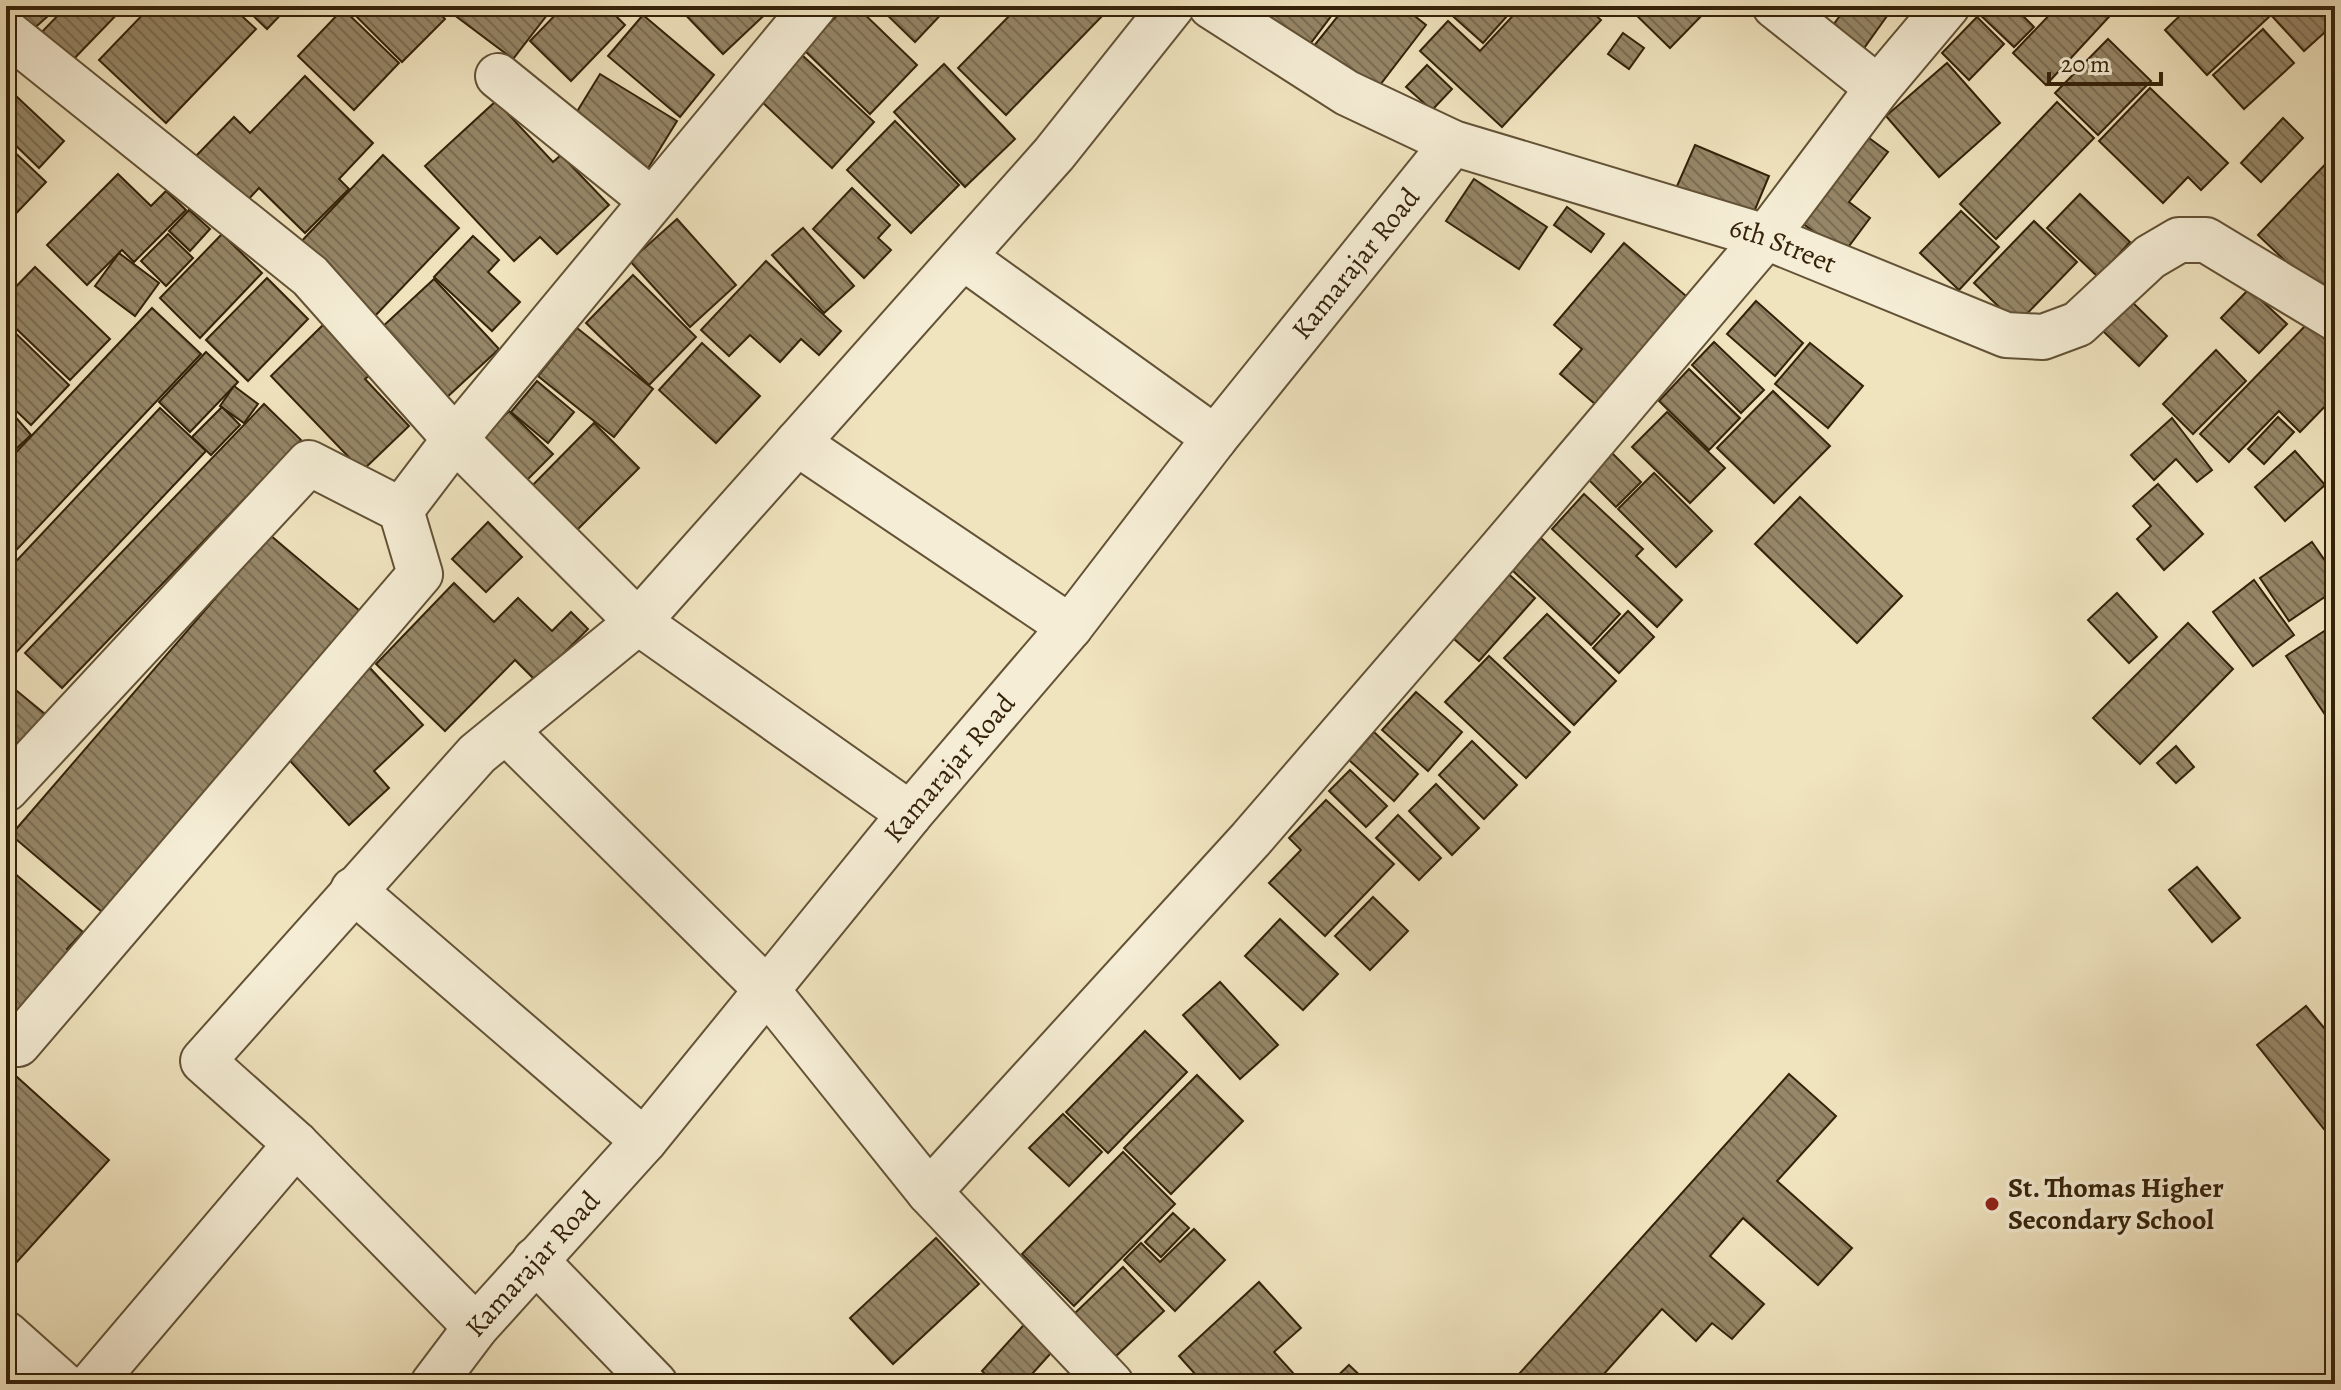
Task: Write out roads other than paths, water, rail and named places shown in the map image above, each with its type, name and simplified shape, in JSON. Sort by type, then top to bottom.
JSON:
[{"type":"street","points":[[401,510],[455,439],[814,6]]},
{"type":"street","points":[[476,1327],[296,1144],[203,1061],[477,754],[638,622],[1054,154],[1172,6]]},
{"type":"street","points":[[1775,6],[1878,88]]},
{"type":"street","points":[[929,1192],[1251,839],[1766,237],[1878,88],[1947,6]]},
{"type":"street","name":"6th Street","points":[[1225,10],[1347,93],[1453,143],[1766,237],[2006,335],[2043,337],[2078,324],[2150,257],[2179,240],[2206,240],[2329,304]]},
{"type":"street","points":[[6,32],[310,276],[455,439],[638,622],[910,814]]},
{"type":"street","points":[[498,76],[651,200]]},
{"type":"street","name":"Kamarajar Road","points":[[433,1384],[476,1327],[644,1141],[910,814],[1070,627],[1215,438],[1453,143]]},
{"type":"street","points":[[963,257],[1215,438]]},
{"type":"street","points":[[797,443],[1070,627]]},
{"type":"street","points":[[6,789],[309,463],[401,510],[420,574],[18,1044],[6,1033]]},
{"type":"street","points":[[506,731],[766,989],[929,1192],[1111,1384]]},
{"type":"street","points":[[353,890],[644,1141]]},
{"type":"street","points":[[92,1384],[296,1144]]},
{"type":"street","points":[[535,1260],[655,1384]]},
{"type":"street","points":[[6,1334],[62,1384]]},
{"type":"place","name":"St. Thomas Higher Secondary School","points":[[1992,1204]]}]
